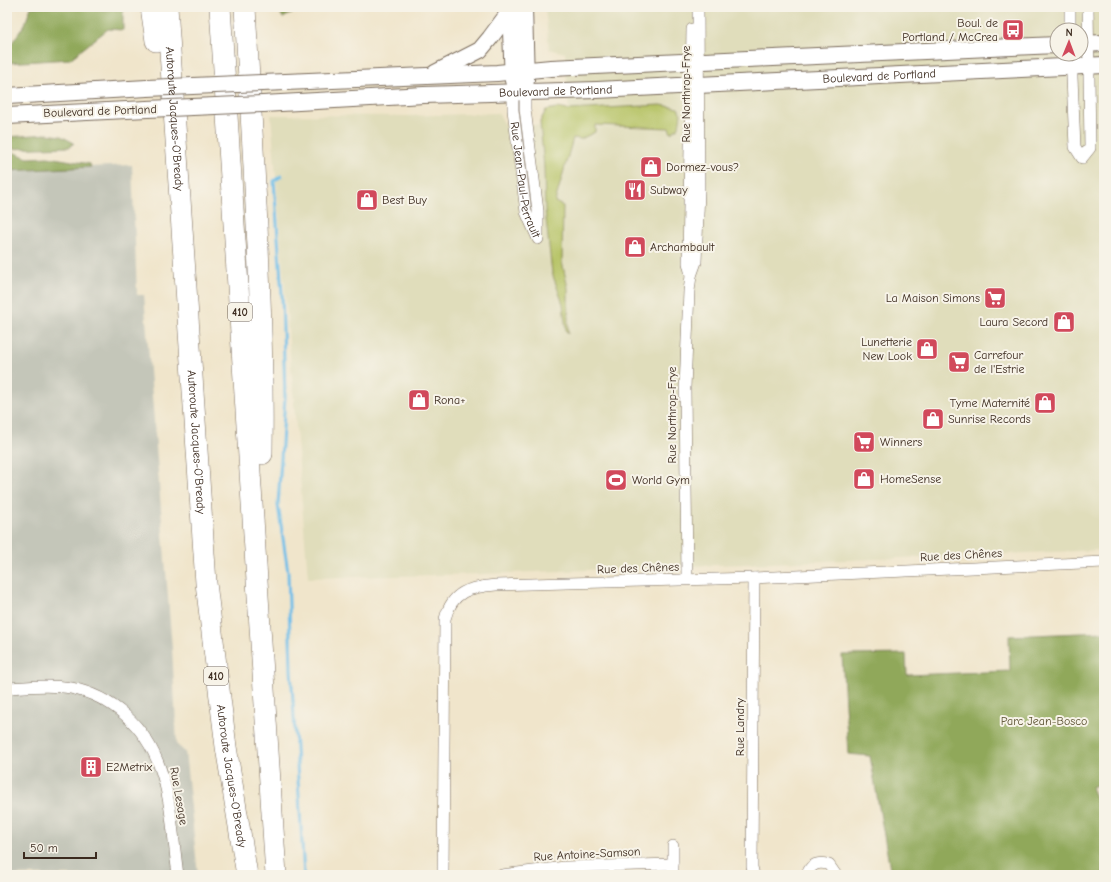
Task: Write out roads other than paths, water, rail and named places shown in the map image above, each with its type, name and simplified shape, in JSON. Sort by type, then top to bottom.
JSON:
[{"type":"highway","points":[[151,7],[181,232]]},
{"type":"highway","name":"Autoroute Jacques-O'Bready","points":[[167,7],[206,590],[226,748],[247,875]]},
{"type":"highway","name":"410","points":[[220,7],[276,875]]},
{"type":"highway","points":[[245,7],[257,217],[263,366],[259,616]]},
{"type":"main road","name":"Rue Jean-Paul-Perrault","points":[[514,8],[519,71],[519,93]]},
{"type":"main road","points":[[430,76],[480,50],[514,8]]},
{"type":"main road","name":"Boulevard de Portland","points":[[7,96],[1049,45]]},
{"type":"main road","name":"Boulevard de Portland","points":[[7,116],[424,95],[695,86],[1049,62]]},
{"type":"main road","name":"Boulevard de Portland","points":[[1081,62],[1097,65]]},
{"type":"street","name":"Rue Northrop-Frye","points":[[687,580],[685,388],[688,310],[691,276],[696,262],[699,191],[694,7]]},
{"type":"street","name":"Rue Northrop-Frye","points":[[695,62],[698,7]]},
{"type":"street","points":[[1070,7],[1070,22]]},
{"type":"street","points":[[1071,62],[1075,147],[1082,158],[1090,148],[1097,65],[1092,43],[1088,7]]},
{"type":"street","name":"Rue Jean-Paul-Perrault","points":[[519,93],[525,109],[538,210],[538,239],[526,212],[513,110],[519,93]]},
{"type":"street","name":"Rue des Chênes","points":[[443,875],[445,619],[452,602],[466,590],[483,586],[754,578],[1104,562]]},
{"type":"street","name":"Rue Landry","points":[[754,578],[752,867],[754,875]]},
{"type":"street","name":"Rue Lesage","points":[[7,688],[57,687],[83,691],[108,703],[137,726],[151,745],[161,766],[168,800],[178,875]]},
{"type":"street","points":[[673,846],[673,875]]},
{"type":"street","points":[[807,875],[811,867],[820,863],[829,865],[836,875]]},
{"type":"street","name":"Rue Antoine-Samson","points":[[502,875],[565,867],[673,864]]},
{"type":"waterway","points":[[281,176],[274,181],[282,294],[285,397],[278,505],[288,572],[291,669],[304,875]]},
{"type":"place","name":"Boul. de Portland / McCrea","points":[[1013,30]]},
{"type":"place","name":"Dormez-vous?","points":[[651,167]]},
{"type":"place","name":"Subway","points":[[635,190]]},
{"type":"place","name":"Best Buy","points":[[367,200]]},
{"type":"place","name":"Archambault","points":[[635,247]]},
{"type":"place","name":"La Maison Simons","points":[[995,298]]},
{"type":"place","name":"Laura Secord","points":[[1064,322]]},
{"type":"place","name":"Lunetterie New Look","points":[[927,349]]},
{"type":"place","name":"Carrefour de l'Estrie","points":[[959,362]]},
{"type":"place","name":"Rona+","points":[[419,400]]},
{"type":"place","name":"Tyme Maternité","points":[[1045,403]]},
{"type":"place","name":"Sunrise Records","points":[[933,419]]},
{"type":"place","name":"Winners","points":[[864,442]]},
{"type":"place","name":"HomeSense","points":[[864,479]]},
{"type":"place","name":"World Gym","points":[[616,480]]},
{"type":"place","name":"E2Metrix","points":[[91,767]]},
{"type":"park label","name":"Parc Jean-Bosco","points":[[1044,721]]}]
